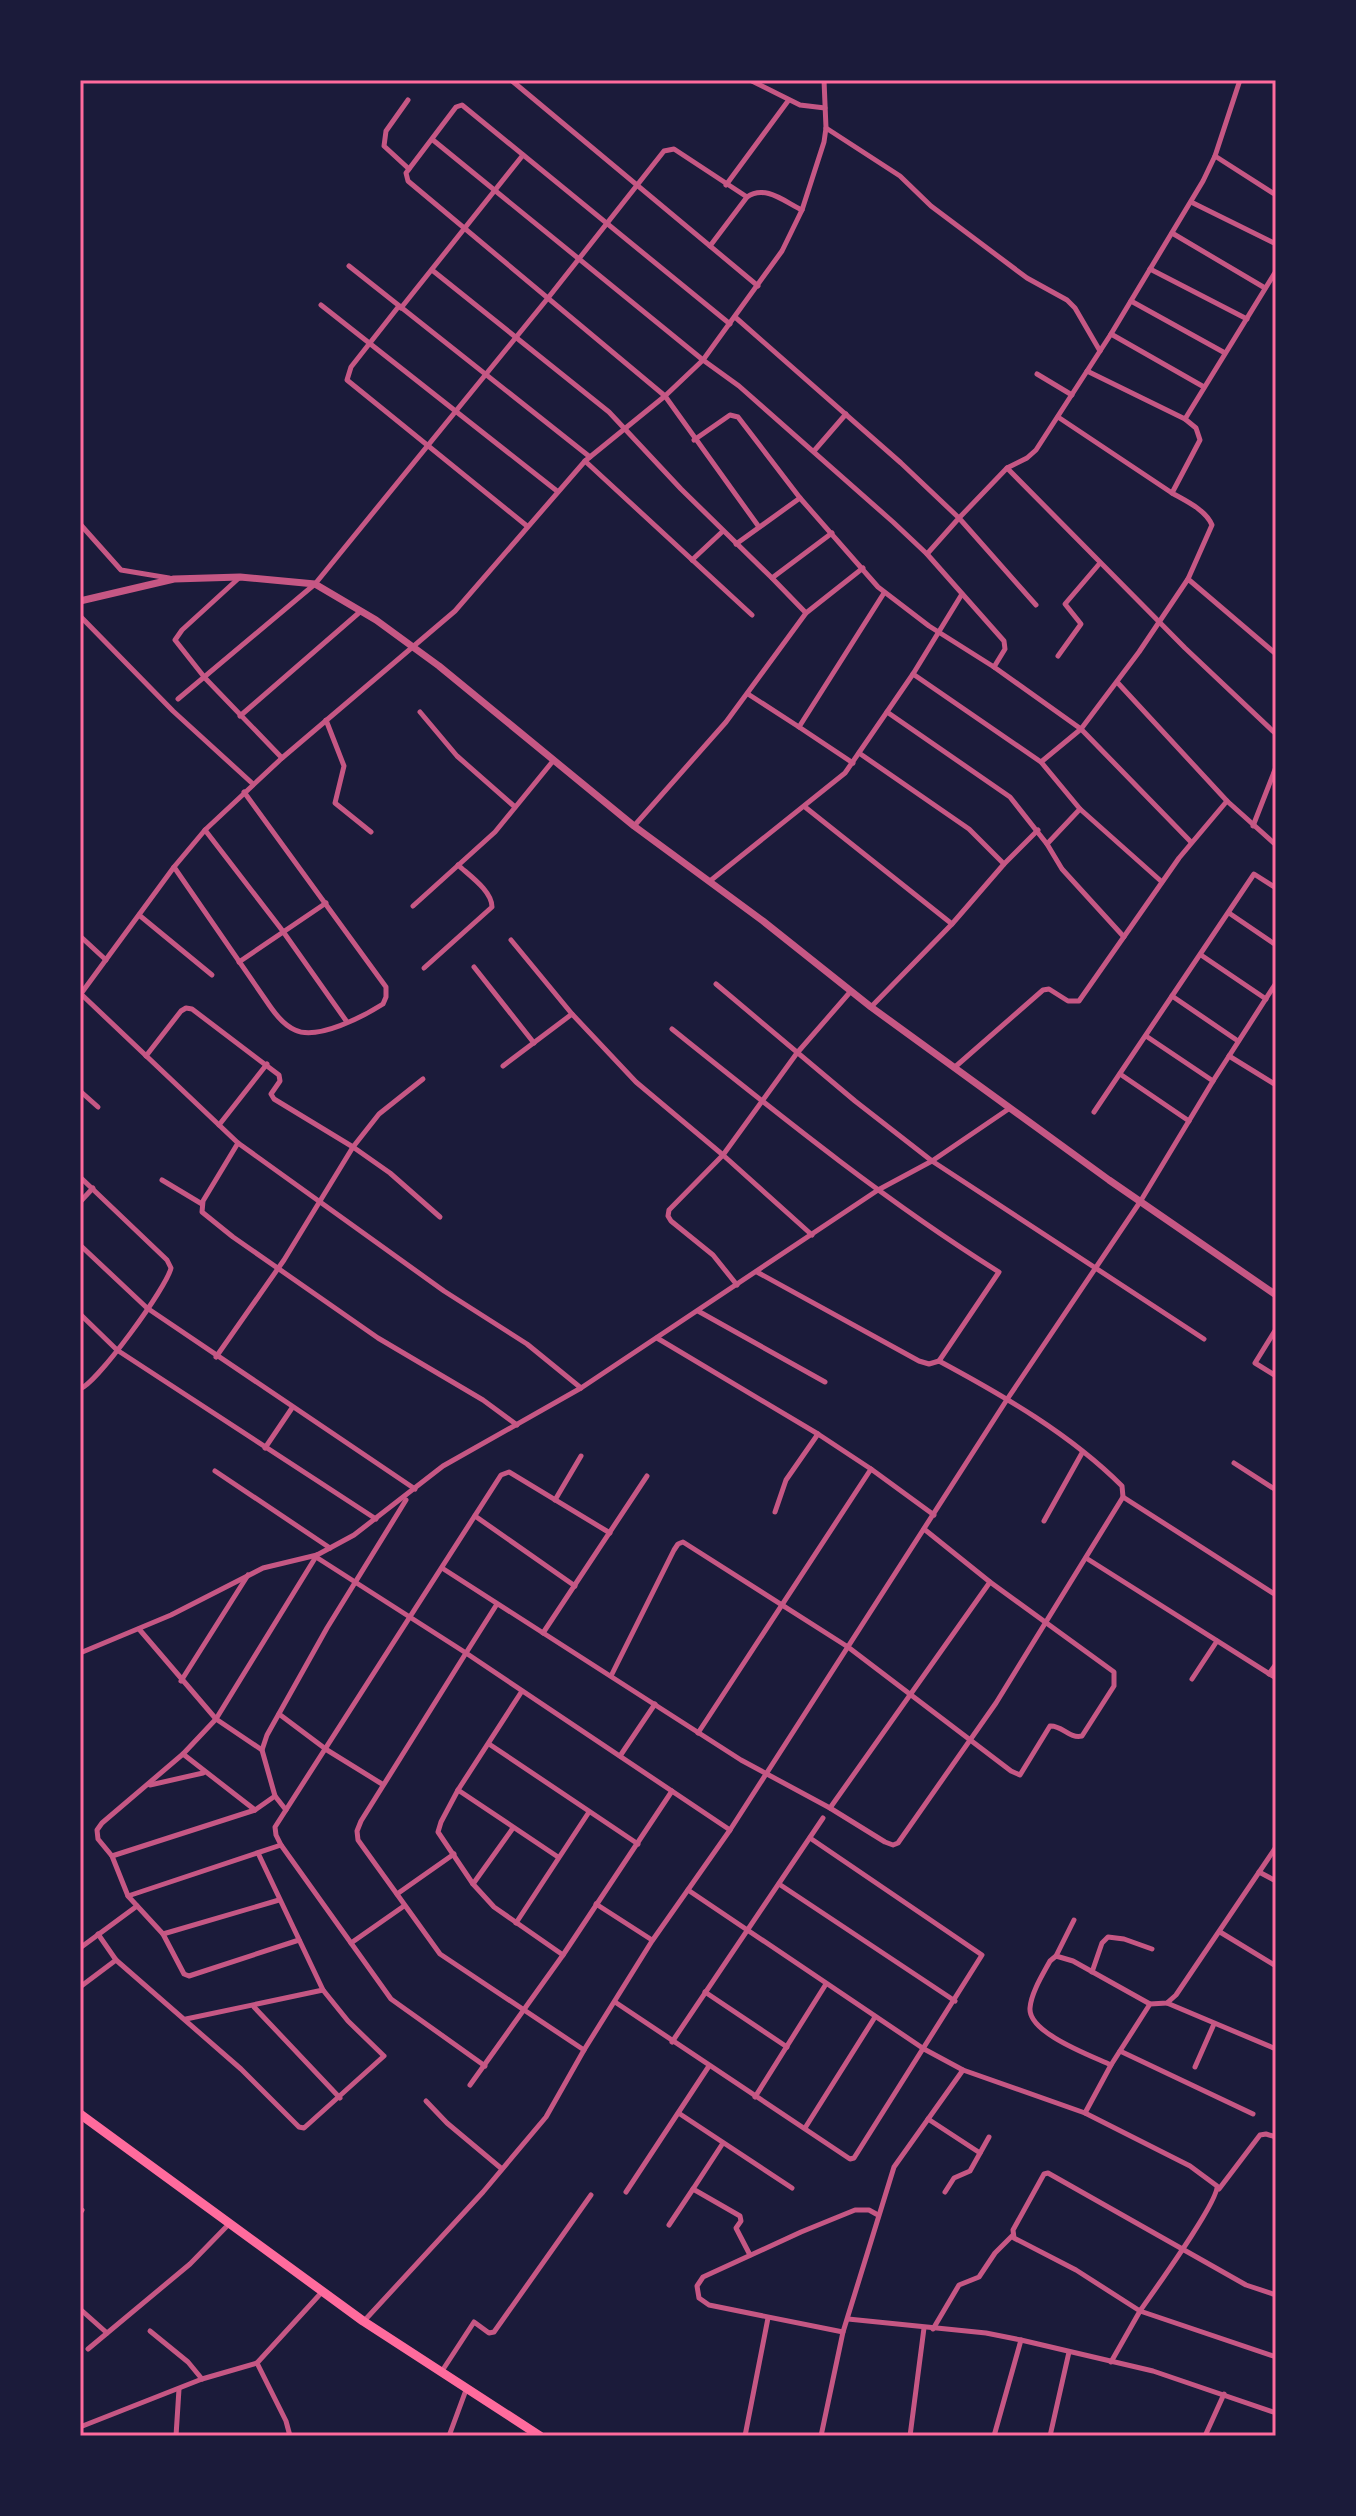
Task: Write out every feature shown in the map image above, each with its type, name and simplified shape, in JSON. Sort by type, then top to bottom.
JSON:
[{"type":"highway","points":[[80,2114],[363,2321],[540,2436]]},
{"type":"street","points":[[511,80],[519,83],[758,286]]},
{"type":"street","points":[[750,80],[788,101],[813,109],[825,108]]},
{"type":"street","points":[[581,1388],[527,1344],[444,1291],[238,1143],[80,995],[205,830],[282,758],[455,611],[587,459],[665,396],[703,360],[782,251],[802,210],[826,128],[824,80]]},
{"type":"street","points":[[927,554],[1007,468],[1031,455],[1058,417],[1191,202],[1215,156],[1240,80]]},
{"type":"street","points":[[408,100],[386,131],[384,146],[409,169]]},
{"type":"street","points":[[726,185],[788,101]]},
{"type":"street","points":[[730,324],[462,105],[456,107],[409,169],[406,179],[665,396],[759,527]]},
{"type":"street","points":[[826,128],[900,176],[931,206],[1027,278],[1067,300],[1100,351]]},
{"type":"street","points":[[433,140],[739,386],[927,554],[1006,644],[994,667]]},
{"type":"street","points":[[178,699],[315,584],[664,151],[674,149],[747,197]]},
{"type":"street","points":[[523,155],[432,270],[369,343],[347,373],[347,380],[527,526]]},
{"type":"street","points":[[1215,156],[1276,195]]},
{"type":"street","points":[[710,246],[753,193],[763,192],[802,210]]},
{"type":"street","points":[[1191,202],[1276,244]]},
{"type":"street","points":[[1172,233],[1265,288]]},
{"type":"street","points":[[349,266],[486,374],[587,459],[752,615]]},
{"type":"street","points":[[1150,269],[1247,319]]},
{"type":"street","points":[[432,270],[599,403],[806,613]]},
{"type":"street","points":[[1185,419],[1276,271]]},
{"type":"street","points":[[1131,301],[1225,353]]},
{"type":"street","points":[[321,305],[557,491]]},
{"type":"street","points":[[735,317],[959,518],[1036,605]]},
{"type":"street","points":[[1111,334],[1204,387]]},
{"type":"street","points":[[1087,371],[1185,419],[1196,428],[1200,440],[1172,493]]},
{"type":"street","points":[[1037,374],[1072,395]]},
{"type":"street","points":[[814,451],[846,414]]},
{"type":"street","points":[[694,440],[734,415],[800,498],[884,593],[1081,729],[1191,842]]},
{"type":"street","points":[[1041,762],[1081,729],[1117,682],[1188,579],[1212,525],[1211,519],[1203,513],[1058,417]]},
{"type":"street","points":[[1007,468],[1276,734]]},
{"type":"street","points":[[736,544],[800,498]]},
{"type":"street","points":[[80,524],[121,570],[174,579],[240,577],[315,584],[361,611],[414,648],[634,826],[710,881],[871,1007],[1140,1202],[1276,1295]]},
{"type":"street","points":[[692,560],[723,531]]},
{"type":"street","points":[[772,578],[832,533]]},
{"type":"street","points":[[1058,656],[1081,624],[1065,604],[1100,563]]},
{"type":"street","points":[[634,826],[748,694],[806,613],[863,568]]},
{"type":"street","points":[[240,577],[175,638],[181,651],[205,678],[282,758]]},
{"type":"street","points":[[80,601],[174,579]]},
{"type":"street","points":[[1188,579],[1276,654]]},
{"type":"street","points":[[799,727],[884,593]]},
{"type":"street","points":[[710,881],[832,785],[853,763],[962,594]]},
{"type":"street","points":[[240,716],[361,611]]},
{"type":"street","points":[[80,616],[173,711],[253,784]]},
{"type":"street","points":[[913,674],[1041,762],[1080,809],[1162,882]]},
{"type":"street","points":[[1117,682],[1227,801],[1276,845]]},
{"type":"street","points":[[748,694],[853,763]]},
{"type":"street","points":[[420,712],[457,756],[515,807]]},
{"type":"street","points":[[887,712],[998,788],[1019,806],[1062,869],[1124,937]]},
{"type":"street","points":[[326,720],[344,766],[335,803],[371,832]]},
{"type":"street","points":[[859,753],[969,829],[1004,864]]},
{"type":"street","points":[[413,906],[495,832],[553,761]]},
{"type":"street","points":[[1253,826],[1276,767]]},
{"type":"street","points":[[174,867],[279,1019],[293,1030],[317,1032],[347,1022],[383,1004],[387,992],[244,792]]},
{"type":"street","points":[[955,1067],[1043,990],[1049,989],[1068,1001],[1079,1001],[1191,842],[1227,801]]},
{"type":"street","points":[[805,807],[952,924]]},
{"type":"street","points":[[1047,844],[1080,809]]},
{"type":"street","points":[[205,830],[282,930],[347,1022]]},
{"type":"street","points":[[871,1007],[1038,830]]},
{"type":"street","points":[[424,968],[492,907],[492,900],[458,865]]},
{"type":"street","points":[[1094,1112],[1254,874],[1276,888]]},
{"type":"street","points":[[239,962],[326,903]]},
{"type":"street","points":[[1229,913],[1276,945]]},
{"type":"street","points":[[139,915],[212,975]]},
{"type":"street","points":[[80,936],[106,960]]},
{"type":"street","points":[[511,940],[572,1014],[636,1082],[812,1235]]},
{"type":"street","points":[[1201,955],[1266,999]]},
{"type":"street","points":[[474,967],[534,1043]]},
{"type":"street","points":[[363,2321],[546,2117],[652,1941],[730,1830],[1008,1398],[1140,1202],[1276,983]]},
{"type":"street","points":[[716,984],[932,1161],[1204,1339]]},
{"type":"street","points":[[738,1286],[713,1255],[671,1221],[668,1216],[671,1206],[723,1155],[797,1053],[851,991]]},
{"type":"street","points":[[1172,996],[1238,1041]]},
{"type":"street","points":[[146,1056],[186,1008],[198,1012],[281,1078],[271,1094],[274,1099],[390,1173],[440,1217]]},
{"type":"street","points":[[503,1066],[572,1014]]},
{"type":"street","points":[[672,1029],[878,1190],[999,1272],[936,1365],[919,1361],[757,1272]]},
{"type":"street","points":[[1146,1036],[1213,1081]]},
{"type":"street","points":[[1229,1056],[1275,1083]]},
{"type":"street","points":[[219,1125],[267,1064]]},
{"type":"street","points":[[1120,1074],[1189,1121]]},
{"type":"street","points":[[216,1357],[278,1268],[353,1147],[379,1114],[423,1079]]},
{"type":"street","points":[[80,1091],[98,1107]]},
{"type":"street","points":[[80,1653],[139,1629],[263,1568],[316,1556],[330,1549],[376,1519],[464,1453],[581,1388],[878,1190],[932,1161],[1011,1107]]},
{"type":"street","points":[[238,1143],[202,1204],[202,1212],[389,1346],[483,1400],[517,1425]]},
{"type":"street","points":[[80,1177],[167,1260],[171,1268],[117,1350],[93,1380],[81,1388]]},
{"type":"street","points":[[162,1180],[202,1204]]},
{"type":"street","points":[[80,1202],[93,1188]]},
{"type":"street","points":[[80,1245],[147,1308],[415,1489]]},
{"type":"street","points":[[698,1311],[825,1382]]},
{"type":"street","points":[[80,1314],[117,1350],[376,1519]]},
{"type":"street","points":[[1276,1329],[1255,1363],[1276,1376]]},
{"type":"street","points":[[657,1338],[818,1434],[934,1515]]},
{"type":"street","points":[[442,1568],[698,1733],[885,1842],[898,1843],[971,1740],[1123,1497],[1122,1486],[1008,1398],[939,1361]]},
{"type":"street","points":[[265,1448],[292,1408]]},
{"type":"street","points":[[775,1512],[786,1480],[818,1434]]},
{"type":"street","points":[[1044,1521],[1082,1453]]},
{"type":"street","points":[[555,1500],[581,1456]]},
{"type":"street","points":[[1234,1463],[1276,1490]]},
{"type":"street","points":[[698,1733],[871,1469]]},
{"type":"street","points":[[215,1471],[330,1549]]},
{"type":"street","points":[[485,2066],[391,1999],[281,1845],[275,1830],[409,1617],[506,1472],[610,1533]]},
{"type":"street","points":[[543,1633],[647,1476]]},
{"type":"street","points":[[262,1750],[279,1714],[408,1495]]},
{"type":"street","points":[[1123,1497],[1276,1595]]},
{"type":"street","points":[[475,1516],[575,1586]]},
{"type":"street","points":[[611,1676],[678,1544],[683,1542],[848,1647],[1018,1776],[1050,1726],[1072,1736],[1078,1737],[1084,1733],[1114,1686],[1114,1672],[990,1582],[924,1529]]},
{"type":"street","points":[[316,1556],[730,1830]]},
{"type":"street","points":[[299,1940],[189,1976],[184,1974],[163,1934],[128,1896],[112,1856],[98,1839],[97,1830],[183,1754],[216,1719],[316,1556]]},
{"type":"street","points":[[1086,1558],[1276,1678]]},
{"type":"street","points":[[181,1681],[248,1575]]},
{"type":"street","points":[[830,1808],[990,1582]]},
{"type":"street","points":[[497,1604],[382,1784],[361,1821],[358,1840],[440,1954],[584,2050]]},
{"type":"street","points":[[139,1629],[216,1719],[262,1750],[275,1796],[286,1810]]},
{"type":"street","points":[[1192,1679],[1217,1641]]},
{"type":"street","points":[[1269,1674],[1276,1664]]},
{"type":"street","points":[[522,1691],[458,1790],[438,1832],[473,1884],[494,1907],[563,1955]]},
{"type":"street","points":[[620,1756],[655,1704]]},
{"type":"street","points":[[279,1714],[327,1750],[382,1784]]},
{"type":"street","points":[[489,1744],[638,1844]]},
{"type":"street","points":[[183,1754],[255,1810]]},
{"type":"street","points":[[148,1785],[204,1772]]},
{"type":"street","points":[[458,1790],[558,1857]]},
{"type":"street","points":[[470,2085],[563,1955],[672,1791]]},
{"type":"street","points":[[112,1856],[255,1810],[275,1796]]},
{"type":"street","points":[[516,1923],[589,1812]]},
{"type":"street","points":[[672,2042],[823,1818]]},
{"type":"street","points":[[473,1884],[513,1828]]},
{"type":"street","points":[[615,2002],[755,2097],[850,2159],[854,2158],[982,1957],[980,1951],[810,1838]]},
{"type":"street","points":[[128,1896],[281,1845]]},
{"type":"street","points":[[1167,2003],[1194,1971],[1276,1847]]},
{"type":"street","points":[[98,1934],[116,1960],[241,2069],[302,2129],[384,2056],[348,2021],[323,1990],[258,1853]]},
{"type":"street","points":[[397,1894],[454,1854]]},
{"type":"street","points":[[1259,1872],[1276,1881]]},
{"type":"street","points":[[779,1884],[955,2001]]},
{"type":"street","points":[[688,1890],[924,2049],[963,2070],[1085,2113],[1190,2166],[1219,2190]]},
{"type":"street","points":[[163,1934],[279,1900]]},
{"type":"street","points":[[596,1904],[652,1941]]},
{"type":"street","points":[[80,1948],[137,1906]]},
{"type":"street","points":[[351,1943],[404,1906]]},
{"type":"street","points":[[1074,1920],[1039,1982],[1030,2006],[1031,2015],[1049,2034],[1111,2065]]},
{"type":"street","points":[[1220,1932],[1276,1966]]},
{"type":"street","points":[[1092,1972],[1102,1943],[1108,1937],[1152,1949]]},
{"type":"street","points":[[1056,1956],[1150,2004],[1167,2003],[1276,2049]]},
{"type":"street","points":[[80,1987],[116,1960]]},
{"type":"street","points":[[755,2097],[826,1984]]},
{"type":"street","points":[[185,2020],[323,1990]]},
{"type":"street","points":[[705,1992],[787,2047]]},
{"type":"street","points":[[1085,2113],[1150,2004]]},
{"type":"street","points":[[253,2006],[340,2098]]},
{"type":"street","points":[[805,2128],[875,2017]]},
{"type":"street","points":[[1195,2067],[1214,2023]]},
{"type":"street","points":[[1120,2051],[1253,2114]]},
{"type":"street","points":[[626,2192],[709,2066]]},
{"type":"street","points":[[821,2436],[843,2332],[894,2167],[963,2070]]},
{"type":"street","points":[[426,2101],[502,2169]]},
{"type":"street","points":[[680,2114],[792,2188]]},
{"type":"street","points":[[928,2119],[980,2153]]},
{"type":"street","points":[[1111,2362],[1140,2311],[1219,2190],[1260,2135],[1276,2137]]},
{"type":"street","points":[[945,2192],[954,2178],[970,2171],[989,2137]]},
{"type":"street","points":[[669,2225],[723,2143]]},
{"type":"street","points":[[933,2329],[959,2285],[979,2277],[995,2253],[1012,2236],[1044,2174],[1048,2173],[1246,2285],[1276,2295]]},
{"type":"street","points":[[693,2189],[742,2218],[736,2227],[750,2255]]},
{"type":"street","points":[[441,2372],[474,2322],[489,2333],[494,2332],[591,2195]]},
{"type":"street","points":[[843,2332],[709,2305],[703,2302],[697,2286],[703,2277],[855,2210],[869,2210],[878,2215]]},
{"type":"street","points":[[88,2349],[180,2272],[229,2224]]},
{"type":"street","points":[[1012,2236],[1076,2270],[1140,2311],[1276,2357]]},
{"type":"street","points":[[80,2427],[202,2379],[257,2363],[322,2292]]},
{"type":"street","points":[[80,2309],[107,2333]]},
{"type":"street","points":[[745,2436],[768,2318]]},
{"type":"street","points":[[848,2319],[1021,2340],[1153,2371],[1276,2413]]},
{"type":"street","points":[[910,2436],[924,2328]]},
{"type":"street","points":[[150,2331],[188,2362],[202,2379]]},
{"type":"street","points":[[994,2436],[1021,2340]]},
{"type":"street","points":[[1050,2436],[1069,2352]]},
{"type":"street","points":[[257,2363],[290,2428],[290,2436]]},
{"type":"street","points":[[176,2436],[179,2389]]},
{"type":"street","points":[[449,2436],[466,2389]]},
{"type":"street","points":[[1205,2436],[1224,2394]]}]
